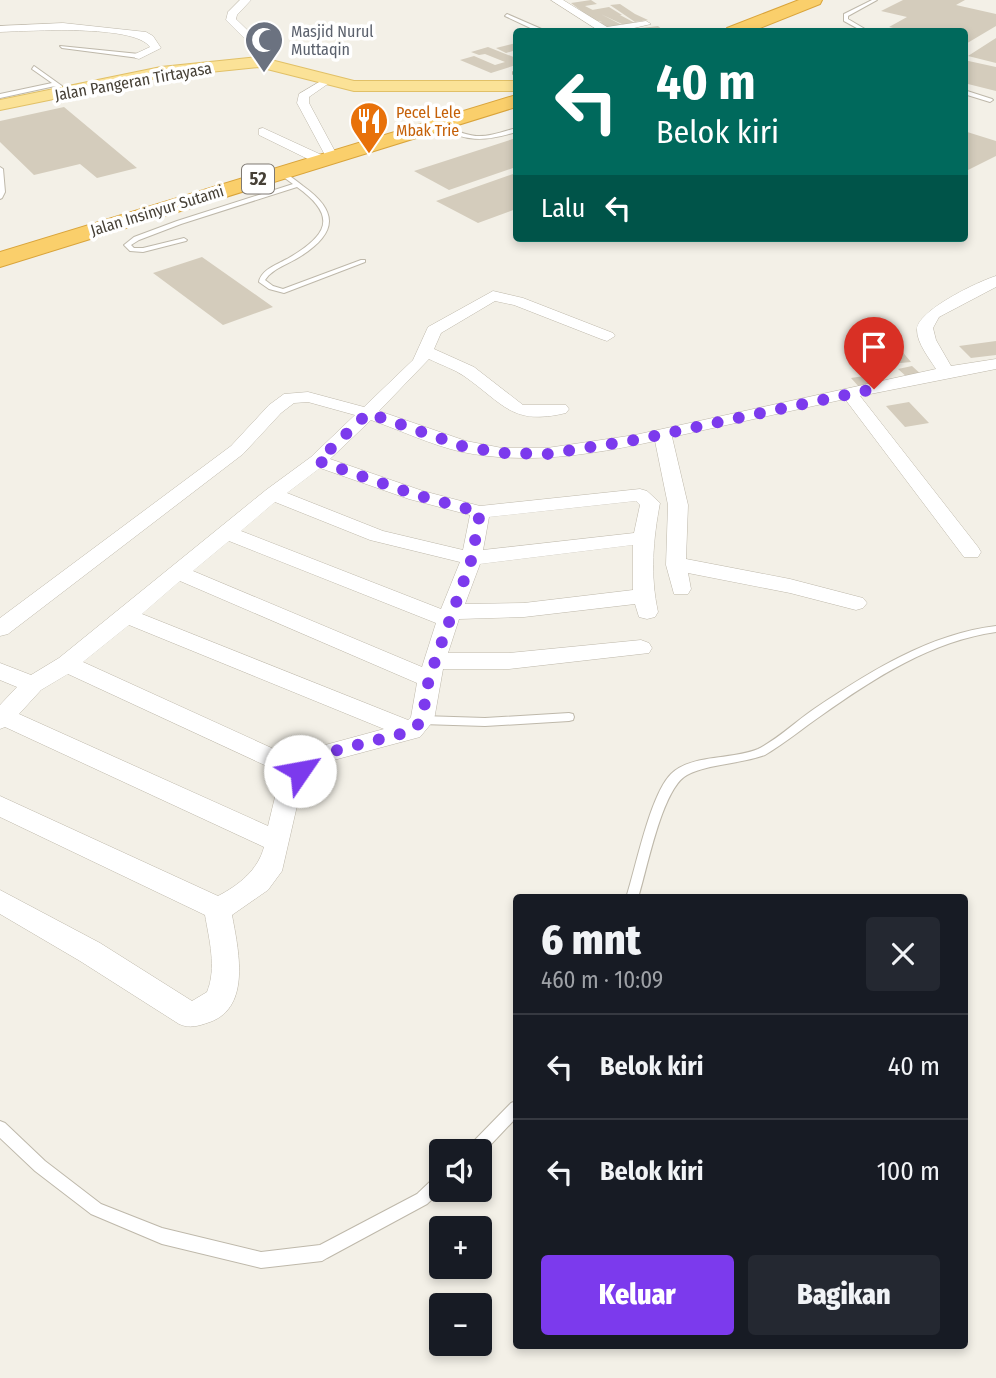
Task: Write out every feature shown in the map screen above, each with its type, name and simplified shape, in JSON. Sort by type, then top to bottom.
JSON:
[{"type":"highway","points":[[743,28],[814,0]]},
{"type":"highway","name":"Jalan Insinyur Sutami","points":[[0,260],[288,179],[326,158],[513,102]]},
{"type":"main road","name":"Jalan Pangeran Tirtayasa","points":[[0,105],[62,88],[236,63],[268,64],[326,81],[384,88],[513,77]]},
{"type":"street","points":[[246,0],[232,14],[231,20],[268,56],[268,64]]},
{"type":"street","points":[[556,0],[603,28]]},
{"type":"street","points":[[624,28],[646,24]]},
{"type":"street","points":[[0,29],[39,25],[142,34],[149,38],[156,48],[139,56],[161,72]]},
{"type":"street","points":[[326,81],[303,96],[303,103],[326,158]]},
{"type":"street","points":[[263,132],[326,158]]},
{"type":"street","points":[[946,372],[936,357],[925,330],[927,321],[933,314],[996,281]]},
{"type":"street","points":[[278,842],[2,718],[33,684],[67,664],[273,494],[318,461],[420,362],[434,331],[492,296],[518,301],[607,336]]},
{"type":"street","points":[[425,351],[468,370],[517,409],[529,412],[560,409]]},
{"type":"street","points":[[0,629],[227,458],[275,409],[290,398],[308,397],[368,413],[462,446],[502,453],[547,454],[662,434],[946,372],[996,364]]},
{"type":"street","points":[[850,394],[971,552]]},
{"type":"street","points":[[662,434],[678,505],[676,564],[681,589]]},
{"type":"street","points":[[228,533],[450,616],[645,604],[643,538],[650,503],[640,495],[480,512],[416,495],[318,461]]},
{"type":"street","points":[[273,494],[377,536],[472,558],[643,538]]},
{"type":"street","points":[[417,725],[450,616],[472,558],[480,512]]},
{"type":"street","points":[[676,564],[790,586],[856,603]]},
{"type":"street","points":[[177,572],[433,670],[640,648]]},
{"type":"street","points":[[125,615],[417,725]]},
{"type":"street","points":[[67,664],[300,771]]},
{"type":"street","points":[[0,671],[33,684]]},
{"type":"street","points":[[0,806],[218,908],[228,905],[259,881],[273,863],[278,829],[287,797],[300,771],[322,754],[417,725]]},
{"type":"street","points":[[0,901],[90,952],[189,1015],[203,1013],[215,1004],[227,982],[218,908]]},
{"type":"lane","points":[[861,28],[846,20],[846,15],[875,0]]},
{"type":"lane","points":[[507,15],[535,28]]},
{"type":"lane","points":[[62,47],[139,56]]},
{"type":"lane","points":[[34,68],[62,88]]},
{"type":"lane","points":[[0,96],[62,88]]},
{"type":"lane","points":[[968,93],[990,100]]},
{"type":"lane","points":[[438,125],[469,139],[492,138],[513,131]]},
{"type":"lane","points":[[0,169],[0,197]]},
{"type":"lane","points":[[184,240],[143,250],[132,250],[127,245],[134,239],[288,179],[322,206],[327,219],[326,228],[308,249],[265,273],[261,281],[284,292],[363,261]]},
{"type":"lane","points":[[633,894],[664,793],[676,775],[750,757],[771,747],[820,710],[895,665],[954,638],[996,629]]},
{"type":"lane","points":[[417,725],[569,717]]},
{"type":"lane","points":[[486,1139],[513,1111]]},
{"type":"lane","points":[[0,1128],[40,1166],[96,1209],[162,1237],[261,1260],[322,1253],[422,1199],[429,1192]]},
{"type":"building","points":[[591,0],[597,4],[585,6],[622,25],[605,28],[597,23],[602,22],[593,20],[571,3]]},
{"type":"building","points":[[903,0],[965,0],[956,5],[996,14],[996,26],[968,43],[968,28],[893,28],[889,27],[907,17],[881,11]]},
{"type":"building","points":[[620,4],[648,20],[635,22],[610,5]]},
{"type":"building","points":[[609,7],[635,23],[624,25],[592,10]]},
{"type":"building","points":[[996,38],[996,63],[968,56]]},
{"type":"building","points":[[513,44],[513,51],[506,53],[496,48]]},
{"type":"building","points":[[488,47],[513,57],[513,66],[491,73],[460,60],[474,56],[495,65],[505,62],[471,52]]},
{"type":"building","points":[[968,61],[996,67],[996,91],[968,84]]},
{"type":"building","points":[[64,107],[137,168],[97,178],[80,164],[34,175],[0,142],[0,121]]},
{"type":"building","points":[[968,132],[996,141],[996,156],[968,170]]},
{"type":"building","points":[[513,139],[513,168],[449,190],[414,171]]},
{"type":"building","points":[[513,174],[513,210],[478,223],[436,201]]},
{"type":"building","points":[[202,257],[273,307],[223,325],[153,273]]},
{"type":"building","points":[[875,324],[884,333],[868,335],[860,326]]},
{"type":"building","points":[[889,336],[911,362],[890,364],[868,338]]},
{"type":"building","points":[[867,341],[875,349],[852,352],[845,344]]},
{"type":"building","points":[[996,341],[996,355],[971,358],[959,346]]},
{"type":"building","points":[[875,353],[885,365],[861,368],[851,357]]},
{"type":"building","points":[[912,366],[923,376],[908,378],[898,369]]},
{"type":"building","points":[[872,368],[885,383],[874,385],[861,370]]},
{"type":"building","points":[[864,376],[873,386],[860,388],[851,378]]},
{"type":"building","points":[[909,402],[929,423],[905,427],[886,406]]},
{"type":"place","name":"Masjid Nurul Muttaqin","points":[[264,74]]},
{"type":"place","name":"Pecel Lele Mbak Trie","points":[[369,155]]},
{"type":"route","points":[[300,771],[322,754],[412,731],[422,720],[429,678],[472,558],[480,512],[416,495],[318,461],[368,413],[462,446],[502,453],[547,454],[635,440],[874,389]]}]
